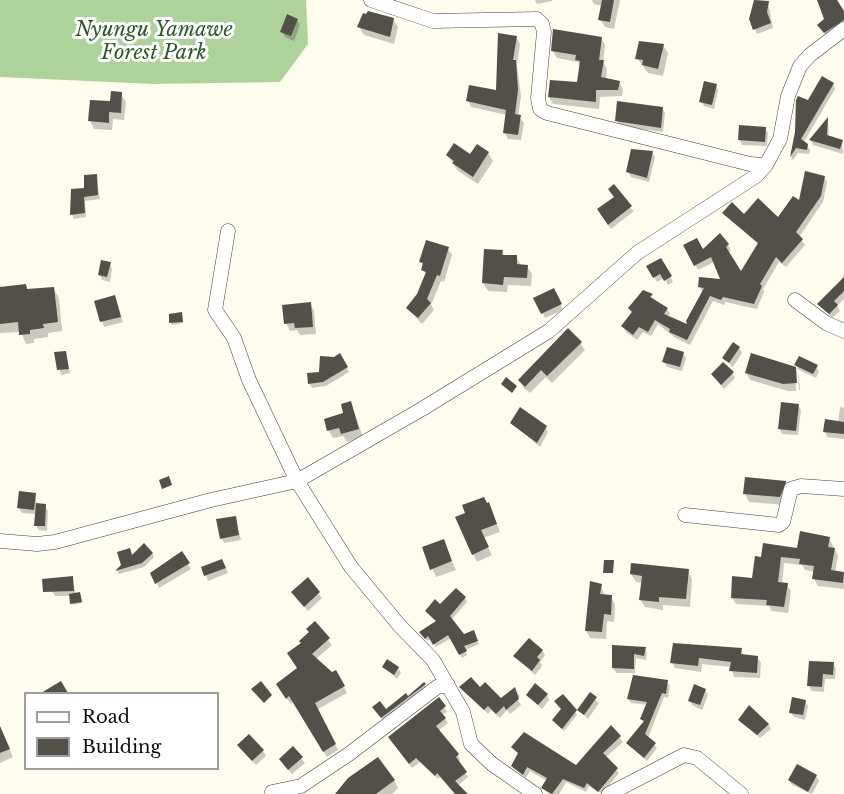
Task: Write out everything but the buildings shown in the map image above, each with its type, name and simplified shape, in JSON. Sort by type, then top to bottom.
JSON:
[{"type":"street","points":[[371,0],[433,21],[537,19],[542,24],[544,32],[538,98],[540,109],[547,113],[750,164],[766,165]]},
{"type":"street","points":[[0,541],[37,544],[55,542],[211,500],[297,481],[549,331],[637,253],[756,176],[766,165],[780,139],[788,96],[796,72],[810,55],[844,29]]},
{"type":"street","points":[[228,231],[215,310],[234,338],[249,380],[297,481],[351,567],[399,625],[433,660],[463,712],[471,744],[492,764],[536,794]]},
{"type":"street","points":[[795,300],[826,323],[844,331]]},
{"type":"street","points":[[685,515],[779,525],[783,522],[790,489],[801,486],[844,489]]},
{"type":"street","points":[[272,792],[301,786],[349,754],[437,687],[448,685]]},
{"type":"street","points":[[609,794],[684,755],[697,758],[741,794]]},
{"type":"green space","name":"Nyungu Yamawe Forest Park","points":[[0,0],[306,0],[308,44],[280,82],[154,84],[0,77]]}]
